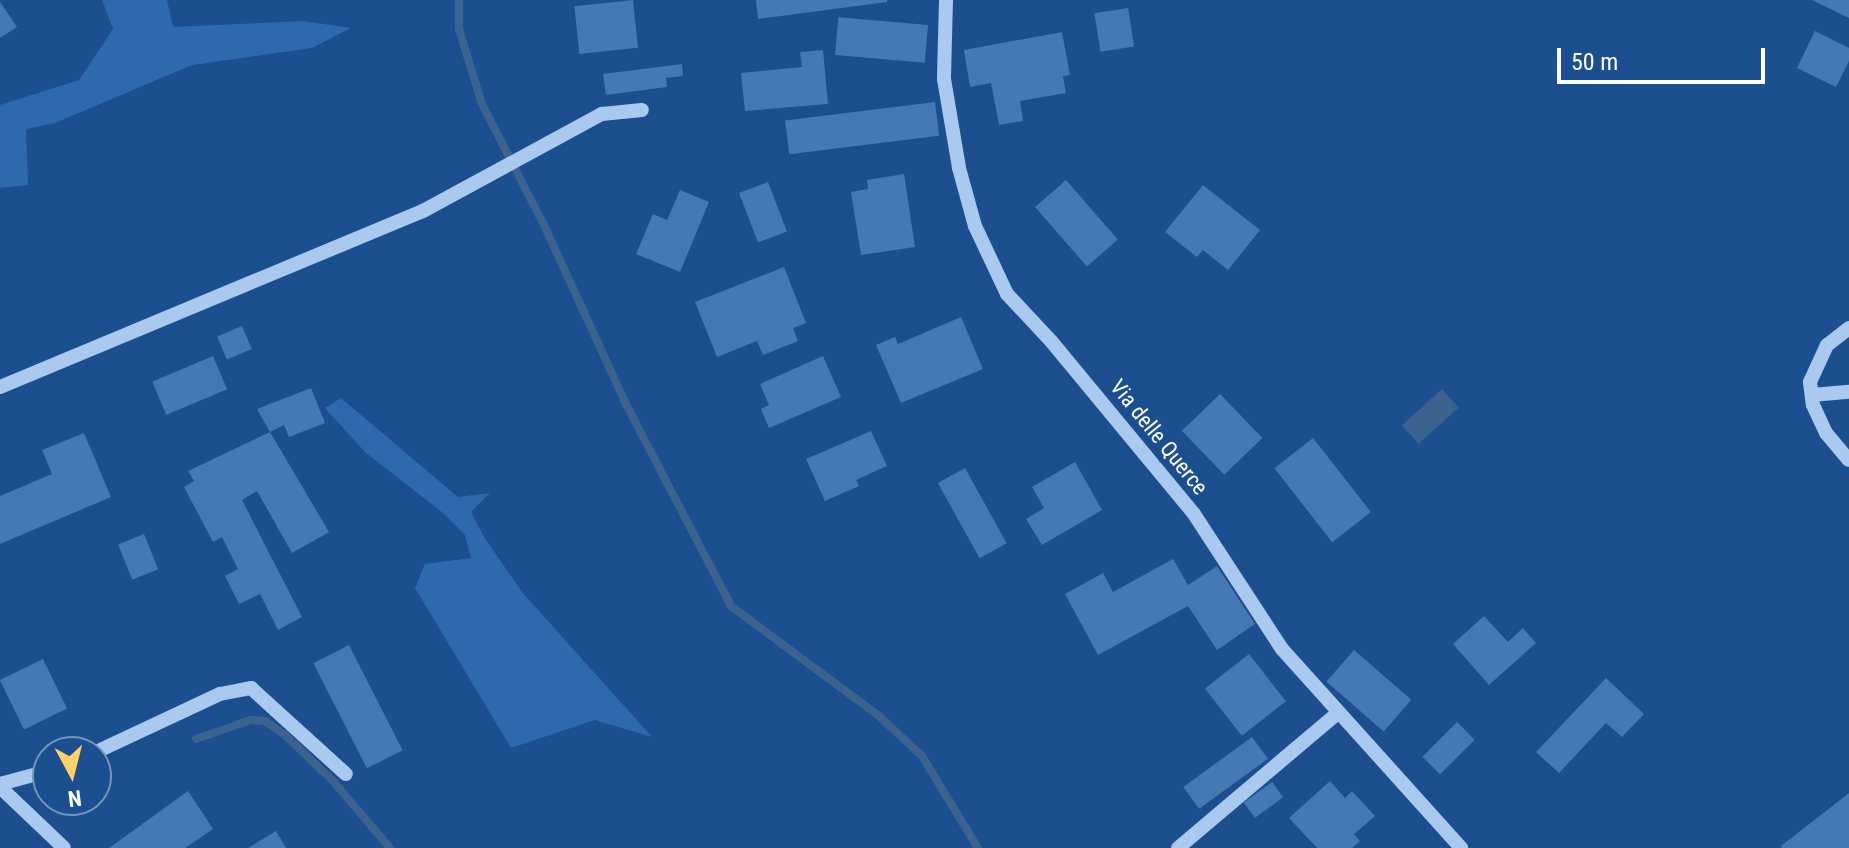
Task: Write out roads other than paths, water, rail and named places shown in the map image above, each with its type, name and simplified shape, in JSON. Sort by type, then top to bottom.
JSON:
[{"type":"street","name":"Via delle Querce","points":[[946,0],[944,79],[959,168],[975,226],[1007,294],[1051,341],[1194,514],[1282,649],[1461,848]]},
{"type":"street","points":[[0,387],[423,211],[602,114],[642,110]]},
{"type":"street","points":[[1849,328],[1827,345],[1810,382],[1826,433],[1849,460]]},
{"type":"street","points":[[1812,395],[1835,390],[1849,392]]},
{"type":"street","points":[[112,745],[220,694],[251,688],[346,774]]},
{"type":"street","points":[[1178,848],[1338,713]]},
{"type":"street","points":[[32,776],[0,786],[64,848]]},
{"type":"waterway","points":[[459,0],[459,29],[482,104],[544,225],[627,406],[731,606],[879,716],[922,756],[978,848]]},
{"type":"waterway","points":[[196,739],[251,720],[265,721],[285,735],[333,781],[390,848]]}]
